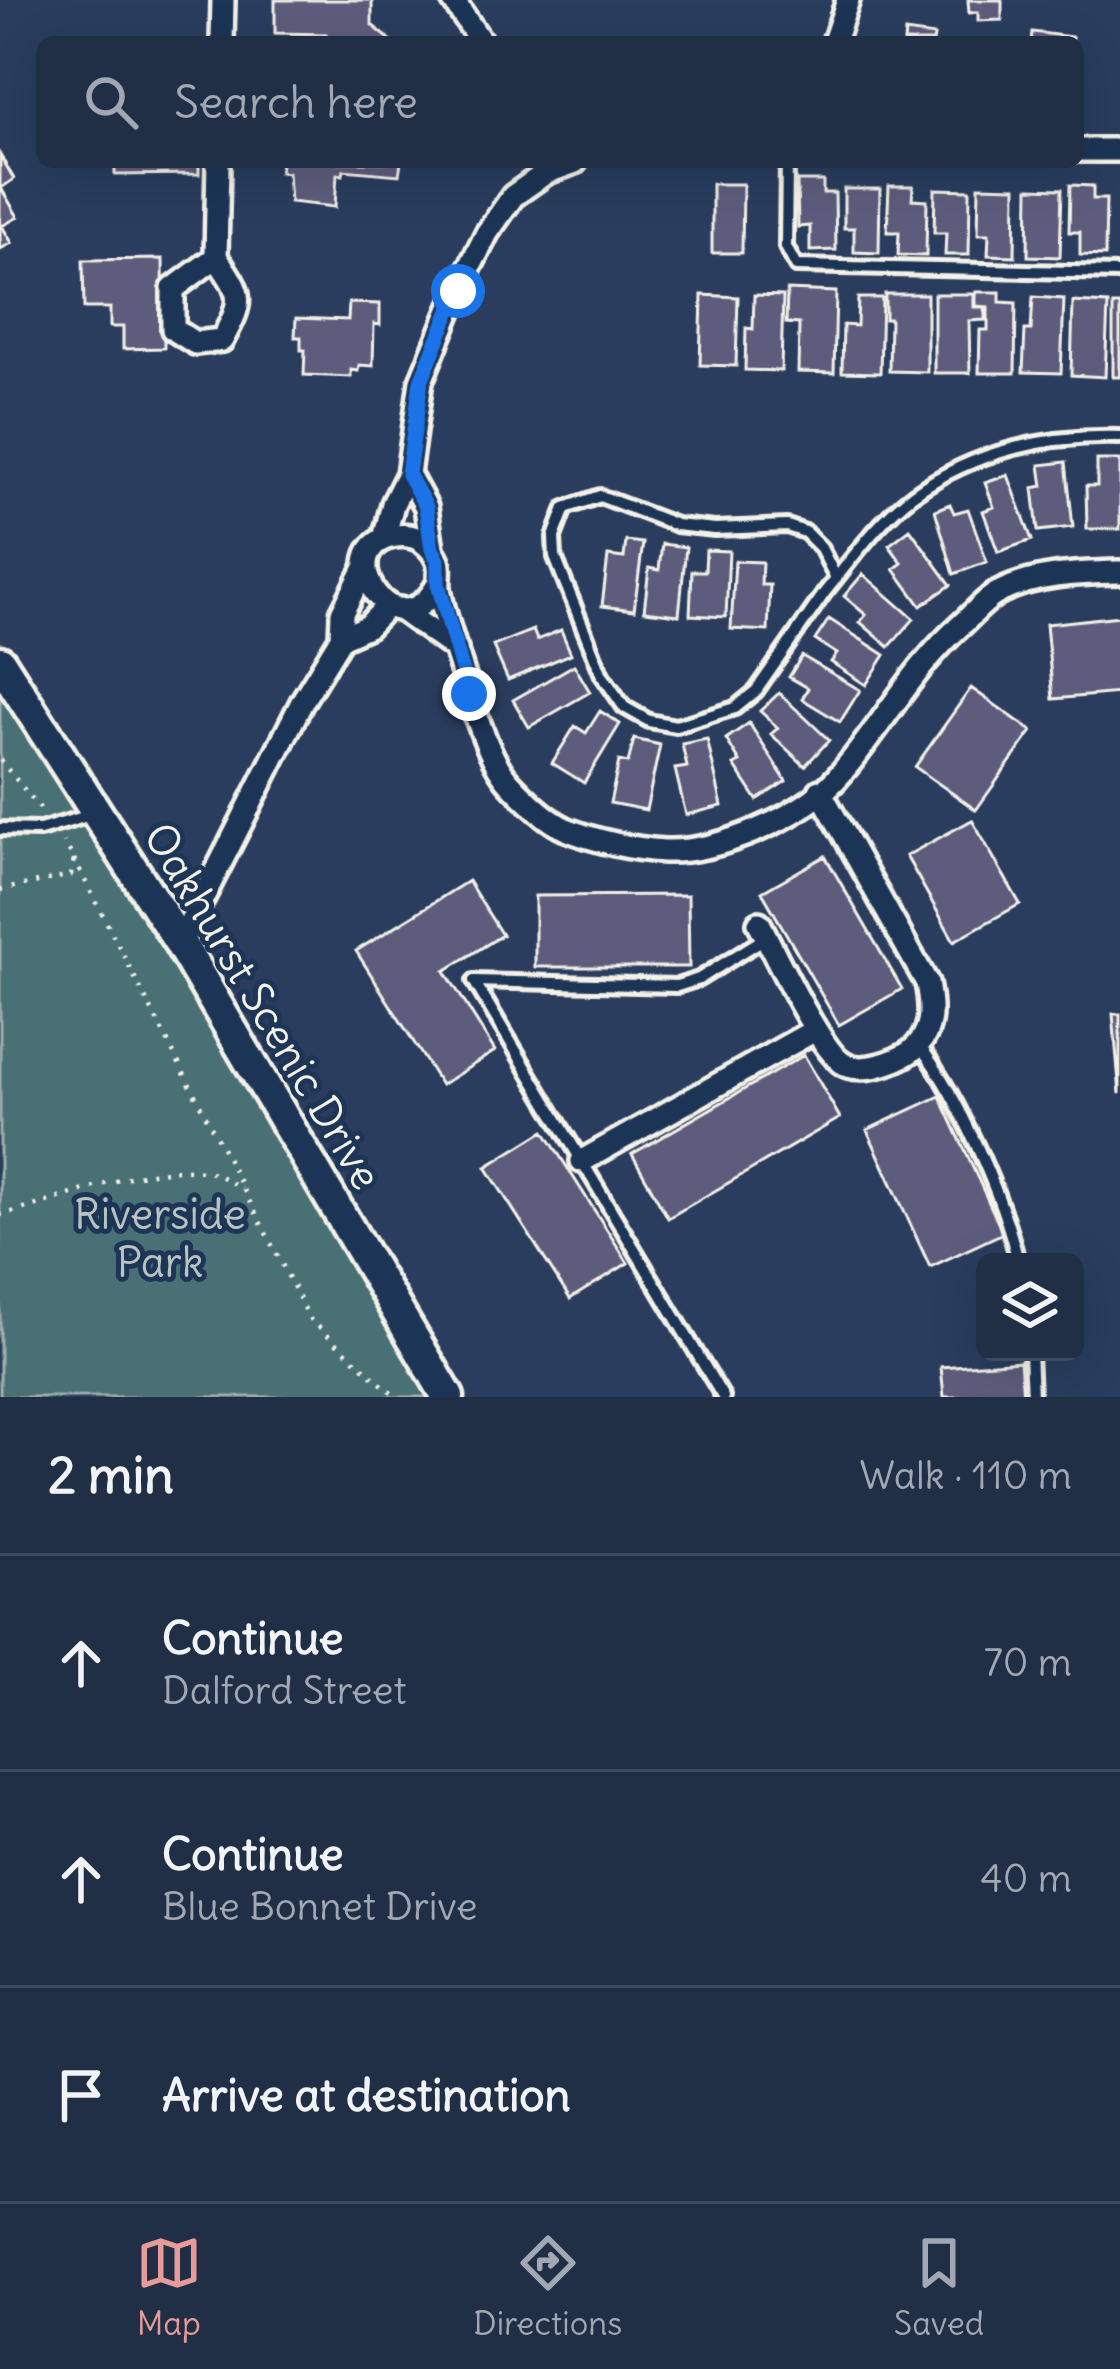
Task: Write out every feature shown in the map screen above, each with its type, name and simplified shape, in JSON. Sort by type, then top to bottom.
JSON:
[{"type":"street","points":[[222,36],[223,0]]},
{"type":"street","points":[[453,0],[477,36]]},
{"type":"street","points":[[836,36],[848,0]]},
{"type":"street","points":[[1084,150],[1120,150]]},
{"type":"street","points":[[216,257],[218,168]]},
{"type":"street","points":[[521,168],[529,185]]},
{"type":"street","points":[[180,943],[303,700],[341,638],[342,613],[370,554],[384,538],[408,474],[421,381],[458,291],[487,233],[513,196],[555,168]]},
{"type":"street","points":[[408,474],[426,507],[438,560],[438,584],[469,694],[507,781],[562,828],[667,851],[715,843],[777,823],[834,781],[928,654],[994,595],[1034,579],[1120,572]]},
{"type":"street","points":[[384,538],[412,536],[432,549]]},
{"type":"street","points":[[366,566],[370,590],[456,649]]},
{"type":"street","points":[[341,638],[394,607],[423,603],[438,584]]},
{"type":"street","name":"Oakhurst Scenic Drive","points":[[0,662],[180,943],[448,1397]]},
{"type":"street","points":[[762,930],[835,1059],[849,1067],[898,1060],[919,1046],[928,1031],[932,1008],[927,983],[820,791]]},
{"type":"street","points":[[582,1160],[815,1030]]},
{"type":"lane","points":[[787,168],[786,247],[796,266],[1120,273]]},
{"type":"lane","points":[[836,578],[821,548],[805,532],[788,526],[715,530],[676,525],[600,496],[565,508],[554,537],[555,556],[602,675],[624,707],[649,721],[676,726],[735,708],[756,691],[836,578],[880,525],[914,494],[1013,447],[1052,438],[1120,436]]},
{"type":"lane","points":[[0,829],[55,826],[97,813]]},
{"type":"lane","points":[[723,1397],[474,981],[677,986],[699,979],[762,930]]},
{"type":"lane","points":[[919,1046],[936,1068],[1008,1216],[1016,1253]]},
{"type":"lane","points":[[1030,1361],[1032,1397]]},
{"type":"path","points":[[0,760],[55,826],[74,859],[310,1319],[396,1397]]},
{"type":"path","points":[[0,890],[71,874],[74,859]]},
{"type":"path","points":[[0,1215],[117,1181],[181,1170],[213,1172],[242,1190]]},
{"type":"green space","name":"Riverside Park","points":[[0,662],[444,1397],[0,1397]]},
{"type":"building","points":[[275,0],[372,0],[372,25],[386,36],[326,36],[275,33]]},
{"type":"building","points":[[968,0],[1002,0],[1002,20],[978,21],[978,12],[969,13]]},
{"type":"building","points":[[0,155],[14,179],[1,188],[18,217],[2,226],[12,243],[0,249]]},
{"type":"building","points":[[115,168],[199,168],[199,174],[115,175]]},
{"type":"building","points":[[280,168],[400,168],[399,175],[344,170],[343,175],[337,174],[335,207],[290,202],[288,173]]},
{"type":"building","points":[[797,181],[823,181],[823,193],[835,193],[836,250],[810,251],[810,226],[798,227]]},
{"type":"building","points":[[712,184],[743,184],[742,253],[712,253]]},
{"type":"building","points":[[1070,185],[1093,186],[1093,199],[1106,199],[1105,256],[1080,255],[1080,232],[1069,232]]},
{"type":"building","points":[[889,186],[913,186],[912,199],[927,200],[926,256],[898,255],[899,232],[887,232]]},
{"type":"building","points":[[979,186],[1016,187],[1015,256],[988,255],[989,234],[978,234]]},
{"type":"building","points":[[1029,188],[1062,189],[1060,257],[1028,256]]},
{"type":"building","points":[[844,189],[880,189],[879,253],[854,252],[854,228],[844,228]]},
{"type":"building","points":[[935,189],[970,190],[969,255],[945,255],[946,233],[934,233]]},
{"type":"building","points":[[163,259],[164,348],[123,349],[123,327],[110,327],[110,308],[84,308],[83,260]]},
{"type":"building","points":[[787,290],[836,292],[834,373],[798,372],[799,324],[786,323]]},
{"type":"building","points":[[976,292],[1000,292],[1000,302],[1016,303],[1015,373],[979,373],[980,330],[988,330],[988,307],[976,306]]},
{"type":"building","points":[[885,294],[927,294],[927,372],[889,371],[890,319],[885,319]]},
{"type":"building","points":[[934,294],[974,294],[974,307],[985,307],[985,320],[969,321],[970,373],[934,373]]},
{"type":"building","points":[[702,295],[738,297],[736,366],[700,365]]},
{"type":"building","points":[[754,295],[783,296],[781,371],[745,370],[746,328],[753,329]]},
{"type":"building","points":[[1033,297],[1064,299],[1061,373],[1023,372]]},
{"type":"building","points":[[858,298],[882,298],[880,373],[842,372],[843,325],[857,326]]},
{"type":"building","points":[[1073,302],[1108,304],[1105,377],[1071,375]]},
{"type":"building","points":[[349,303],[380,304],[380,325],[374,324],[373,366],[359,365],[358,371],[351,370],[351,377],[304,375],[305,350],[301,350],[301,337],[295,337],[296,318],[348,320]]},
{"type":"building","points":[[1113,305],[1120,305],[1120,377],[1113,377]]},
{"type":"building","points":[[1097,460],[1120,460],[1120,529],[1087,529],[1086,486],[1097,486]]},
{"type":"building","points":[[1066,462],[1073,527],[1038,531],[1033,488],[1043,486],[1040,465]]},
{"type":"building","points":[[1008,475],[1032,540],[998,552],[983,511],[994,507],[985,483]]},
{"type":"building","points":[[950,504],[954,513],[968,509],[987,562],[954,574],[935,510]]},
{"type":"building","points":[[910,529],[951,585],[921,606],[894,569],[902,563],[889,545]]},
{"type":"building","points":[[626,541],[643,543],[634,610],[602,606],[608,556],[624,558]]},
{"type":"building","points":[[662,544],[686,547],[679,615],[644,611],[649,568],[659,570]]},
{"type":"building","points":[[706,550],[729,551],[726,617],[690,615],[692,571],[705,571]]},
{"type":"building","points":[[735,561],[762,562],[761,585],[770,585],[768,631],[731,629]]},
{"type":"building","points":[[863,574],[914,619],[889,647],[860,622],[866,615],[844,596]]},
{"type":"building","points":[[1120,616],[1120,693],[1053,699],[1046,624]]},
{"type":"building","points":[[829,619],[885,655],[866,685],[831,662],[837,654],[815,640]]},
{"type":"building","points":[[533,630],[537,640],[561,630],[571,654],[508,680],[493,646]]},
{"type":"building","points":[[802,656],[860,690],[840,722],[802,699],[808,688],[789,677]]},
{"type":"building","points":[[574,665],[590,692],[529,727],[513,700]]},
{"type":"building","points":[[971,688],[1032,731],[976,810],[915,767]]},
{"type":"building","points":[[779,693],[829,740],[805,766],[771,734],[778,728],[760,711]]},
{"type":"building","points":[[600,711],[620,724],[584,783],[552,763],[575,726],[586,733]]},
{"type":"building","points":[[749,723],[786,781],[757,800],[734,765],[740,762],[726,739]]},
{"type":"building","points":[[634,739],[660,745],[646,810],[610,803],[619,761],[628,763]]},
{"type":"building","points":[[707,739],[722,806],[686,815],[675,769],[687,767],[682,744]]},
{"type":"building","points":[[972,820],[1020,904],[954,941],[906,856]]},
{"type":"building","points":[[825,856],[902,989],[839,1025],[762,892]]},
{"type":"building","points":[[468,881],[502,935],[445,971],[495,1051],[441,1085],[356,951]]},
{"type":"building","points":[[688,895],[689,967],[535,967],[535,896]]},
{"type":"building","points":[[1113,1014],[1120,1014],[1120,1094]]},
{"type":"building","points":[[804,1055],[840,1118],[668,1218],[632,1154]]},
{"type":"building","points":[[940,1096],[1003,1233],[930,1267],[867,1130]]},
{"type":"building","points":[[544,1131],[628,1263],[570,1299],[486,1167]]},
{"type":"building","points":[[1020,1361],[1023,1397],[944,1397],[941,1367]]},
{"type":"route","points":[[458,291],[421,381],[408,474],[426,507],[440,572],[438,584],[469,694]]}]
